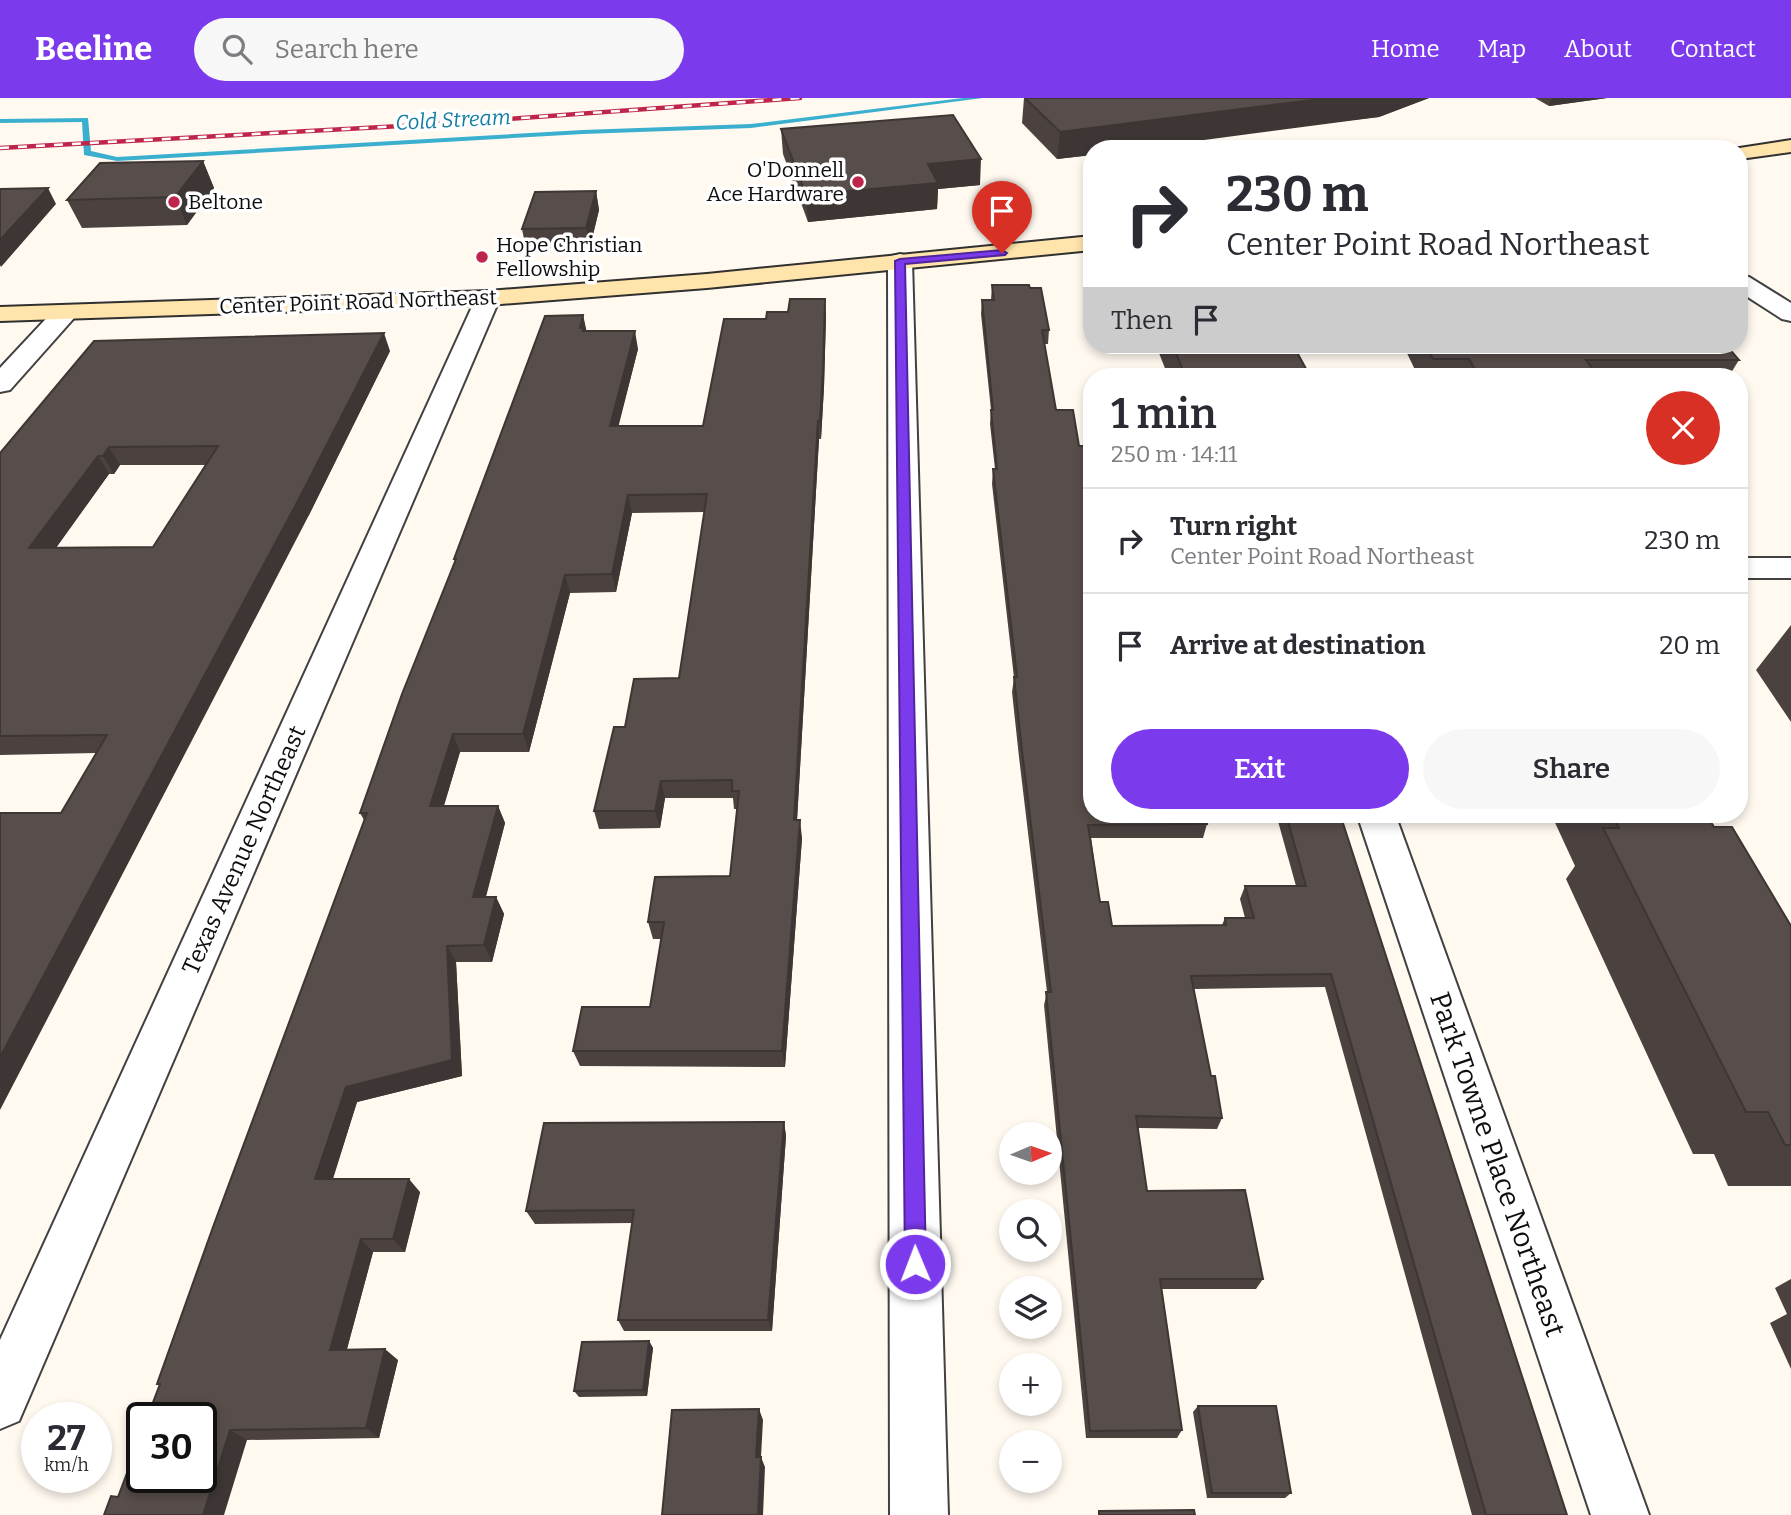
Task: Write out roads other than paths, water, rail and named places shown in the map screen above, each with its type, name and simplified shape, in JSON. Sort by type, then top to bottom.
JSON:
[{"type":"main road","points":[[1748,152],[1791,146]]},
{"type":"main road","name":"Center Point Road Northeast","points":[[0,314],[488,298],[707,281],[1083,244]]},
{"type":"street","points":[[900,261],[919,1515]]},
{"type":"street","points":[[1748,287],[1791,314]]},
{"type":"street","name":"Texas Avenue Northeast","points":[[0,1402],[488,298]]},
{"type":"street","points":[[0,384],[65,313]]},
{"type":"street","points":[[1748,568],[1791,568]]},
{"type":"street","name":"Park Towne Place Northeast","points":[[1380,823],[1619,1515]]},
{"type":"waterway","name":"Cold Stream","points":[[0,121],[85,120],[87,153],[117,159],[583,132],[751,126],[980,98]]},
{"type":"railway","points":[[0,148],[438,124],[800,98]]},
{"type":"place","name":"O'Donnell Ace Hardware","points":[[858,182]]},
{"type":"place","name":"Beltone","points":[[174,202]]},
{"type":"place","name":"Hope Christian Fellowship","points":[[482,257]]}]
